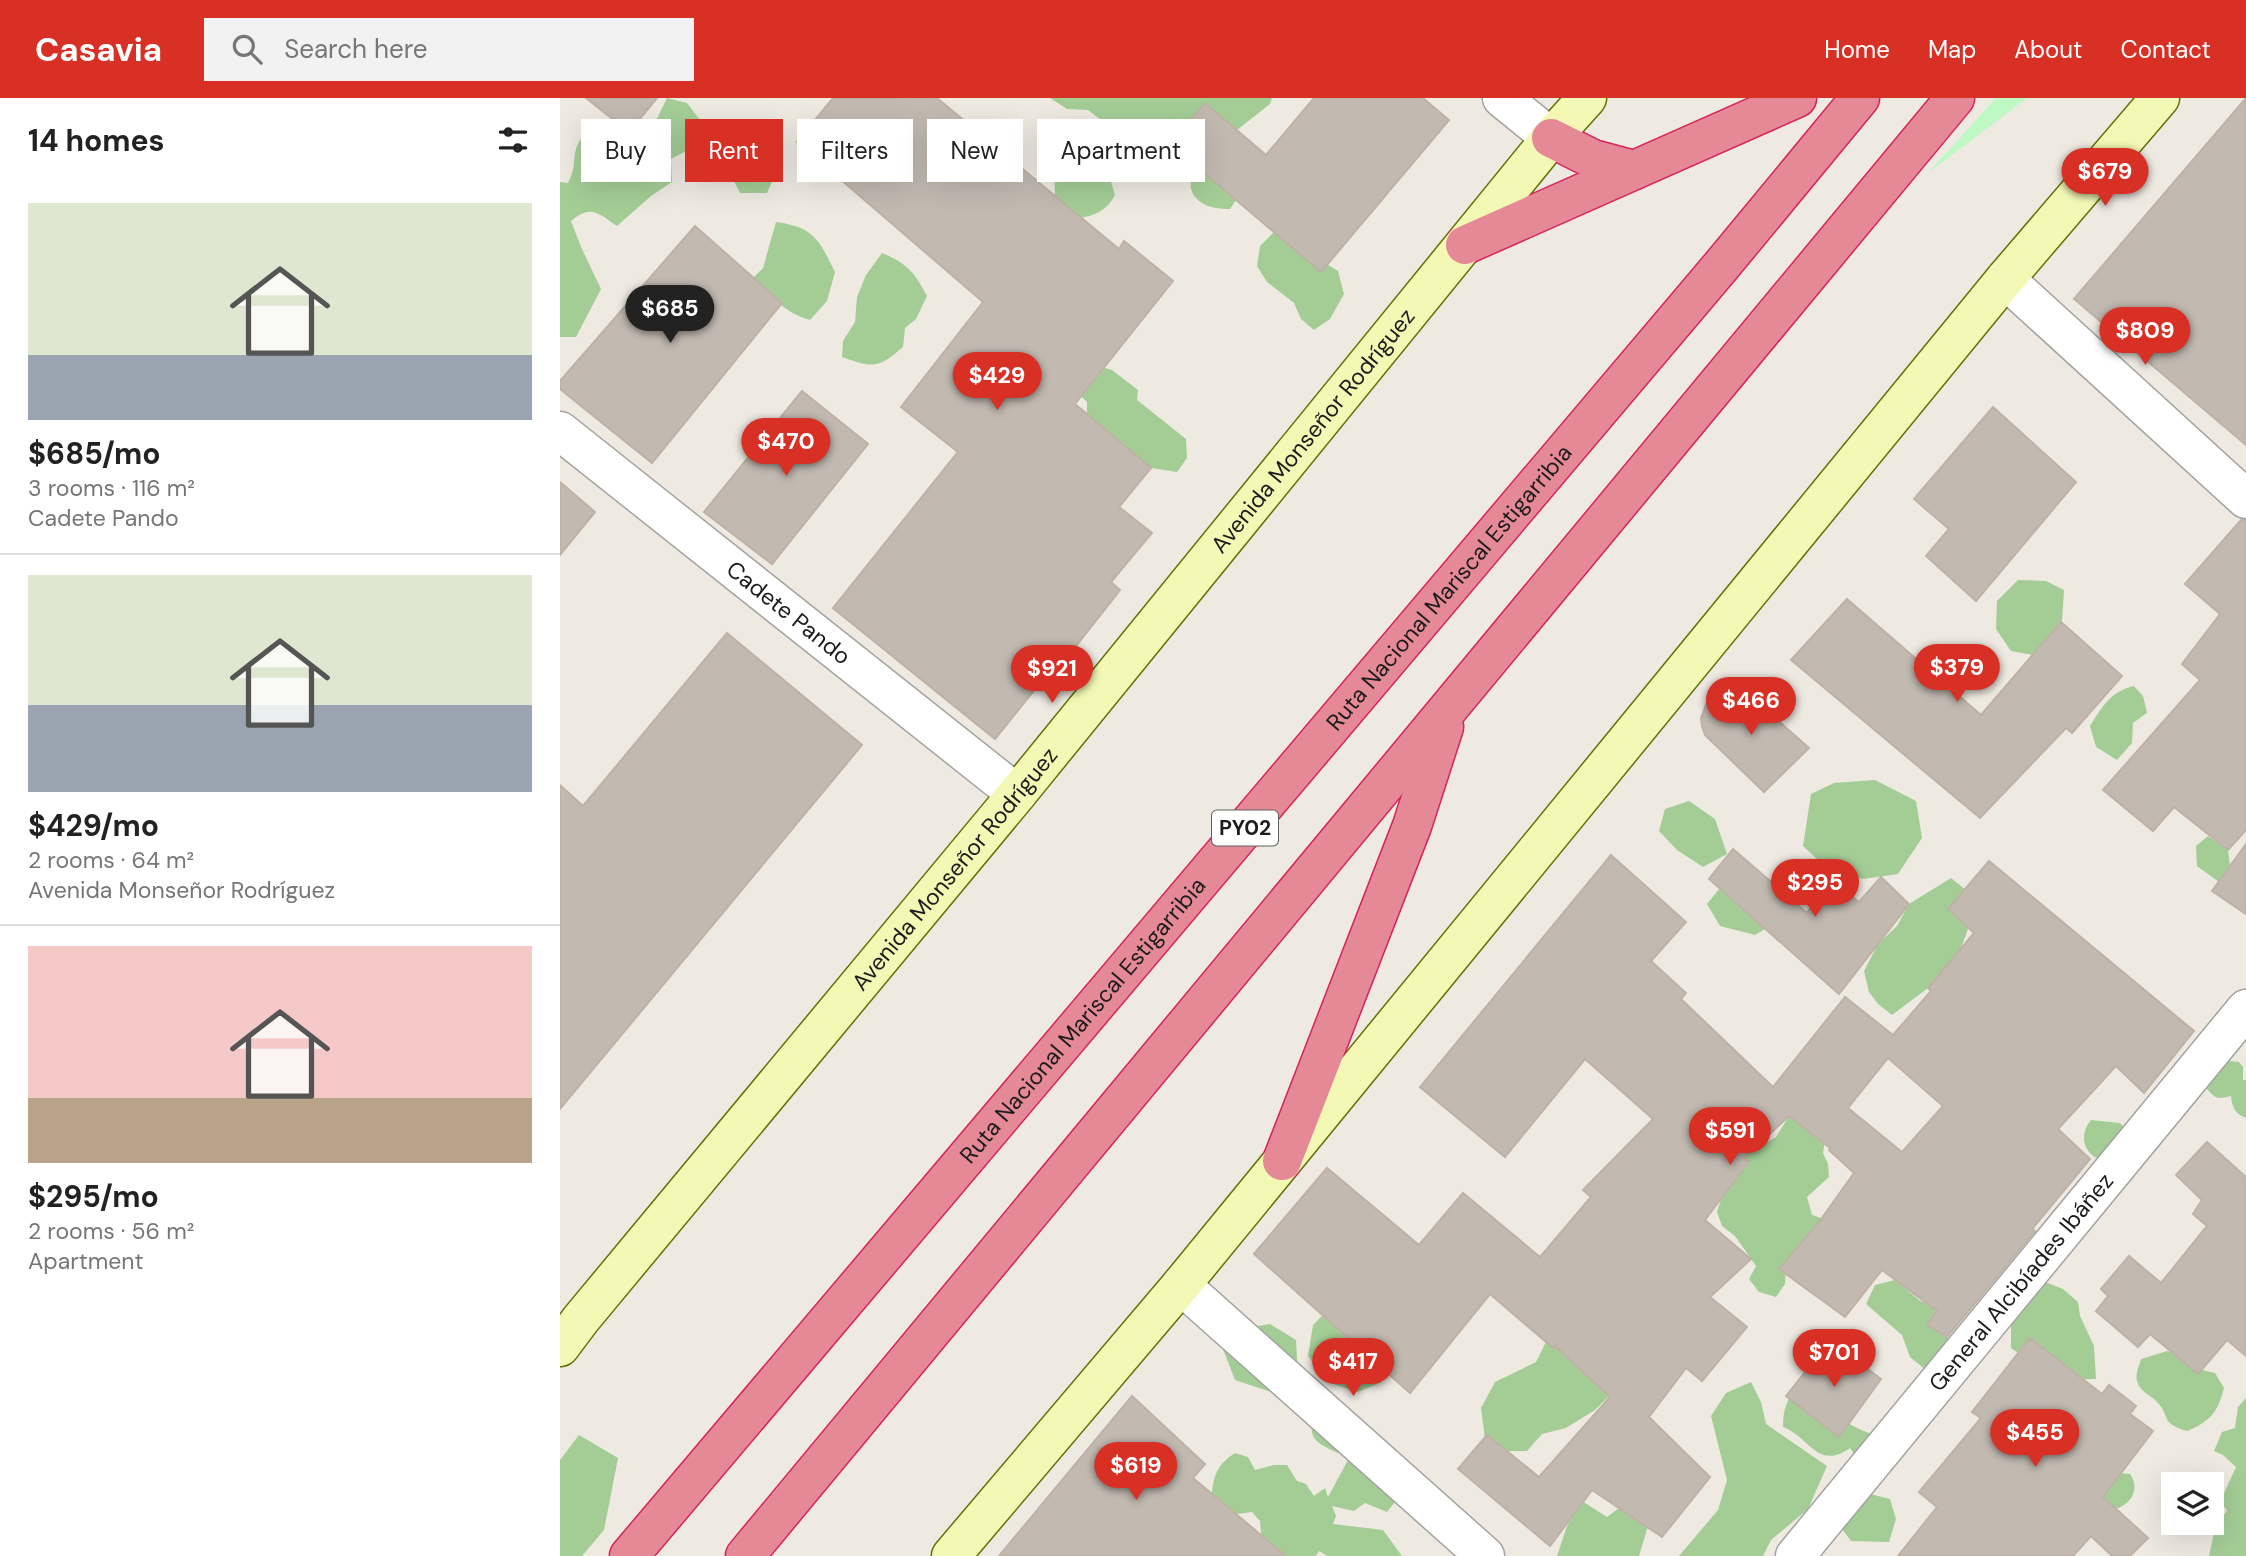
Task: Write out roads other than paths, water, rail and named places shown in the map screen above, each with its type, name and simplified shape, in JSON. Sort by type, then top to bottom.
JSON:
[{"type":"highway","points":[[1465,245],[1797,98]]},
{"type":"highway","name":"Ruta Nacional Mariscal Estigarribia","points":[[629,1556],[1860,98]]},
{"type":"highway","points":[[745,1556],[1955,98]]},
{"type":"highway","points":[[1551,138],[1593,159],[1634,170]]},
{"type":"highway","points":[[1282,1161],[1412,826],[1450,708]]},
{"type":"street","points":[[1502,98],[1551,138]]},
{"type":"street","name":"Avenida Monseñor Rodríguez","points":[[567,1323],[1017,794],[1551,138],[1587,98]]},
{"type":"street","points":[[951,1556],[1181,1285],[2004,279],[2160,98]]},
{"type":"street","points":[[2004,279],[2246,499]]},
{"type":"street","name":"Cadete Pando","points":[[560,431],[1017,794]]},
{"type":"street","name":"General Alcibíades Ibáñez","points":[[1795,1556],[2246,1009]]},
{"type":"street","points":[[1181,1285],[1485,1556]]}]
